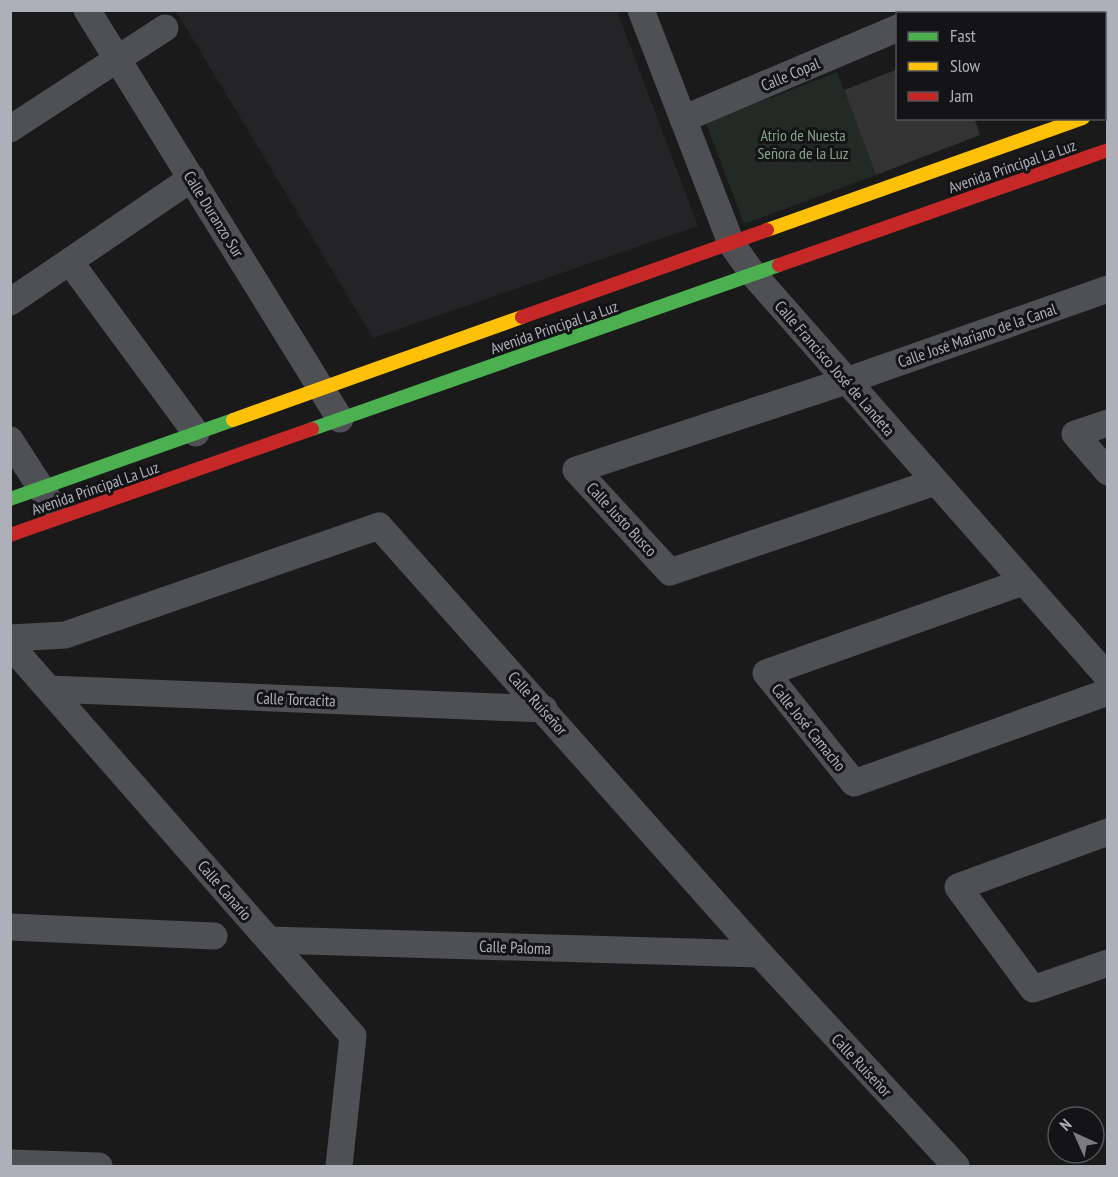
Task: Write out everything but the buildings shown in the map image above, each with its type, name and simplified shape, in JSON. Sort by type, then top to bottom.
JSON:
[{"type":"street","name":"Calle Duranzo Sur","points":[[87,10],[340,419]]},
{"type":"street","name":"Calle Francisco José de Landeta","points":[[641,10],[731,243],[753,274],[1107,677]]},
{"type":"street","points":[[10,129],[117,57],[165,28]]},
{"type":"street","name":"Calle Copal","points":[[683,119],[896,28]]},
{"type":"street","name":"Avenida Principal La Luz","points":[[10,499],[1077,120]]},
{"type":"street","name":"Avenida Principal La Luz","points":[[10,535],[1107,150]]},
{"type":"street","points":[[10,302],[192,178]]},
{"type":"street","points":[[70,262],[196,433]]},
{"type":"street","name":"Calle José Mariano de la Canal","points":[[846,381],[1107,289]]},
{"type":"street","name":"Calle Justo Busco","points":[[846,381],[576,470],[670,572],[935,482]]},
{"type":"street","points":[[1107,423],[1076,434],[1107,472]]},
{"type":"street","points":[[10,440],[60,517]]},
{"type":"street","name":"Calle Ruiseñor","points":[[10,638],[65,635],[379,526],[760,954],[956,1167]]},
{"type":"street","name":"Calle José Camacho","points":[[1023,582],[766,673],[854,783],[1107,692]]},
{"type":"street","name":"Calle Canario","points":[[10,645],[353,1036],[339,1167]]},
{"type":"street","name":"Calle Torcacita","points":[[49,689],[544,709]]},
{"type":"street","points":[[1107,832],[958,887],[1033,989],[1107,963]]},
{"type":"street","points":[[10,927],[214,936]]},
{"type":"street","name":"Calle Paloma","points":[[269,940],[760,954]]},
{"type":"street","points":[[10,1163],[99,1167]]},
{"type":"shaded area","points":[[176,11],[617,11],[698,226],[373,338]]},
{"type":"green space","name":"Atrio de Nuesta Señora de la Luz","points":[[837,72],[876,175],[744,224],[706,123]]},
{"type":"traffic: fast","points":[[312,429],[779,265]]},
{"type":"traffic: fast","points":[[10,499],[233,420]]},
{"type":"traffic: slow","points":[[767,230],[1077,120]]},
{"type":"traffic: slow","points":[[233,420],[522,317]]},
{"type":"traffic: jam","points":[[779,265],[1108,150]]},
{"type":"traffic: jam","points":[[522,317],[767,230]]},
{"type":"traffic: jam","points":[[10,535],[312,429]]}]
